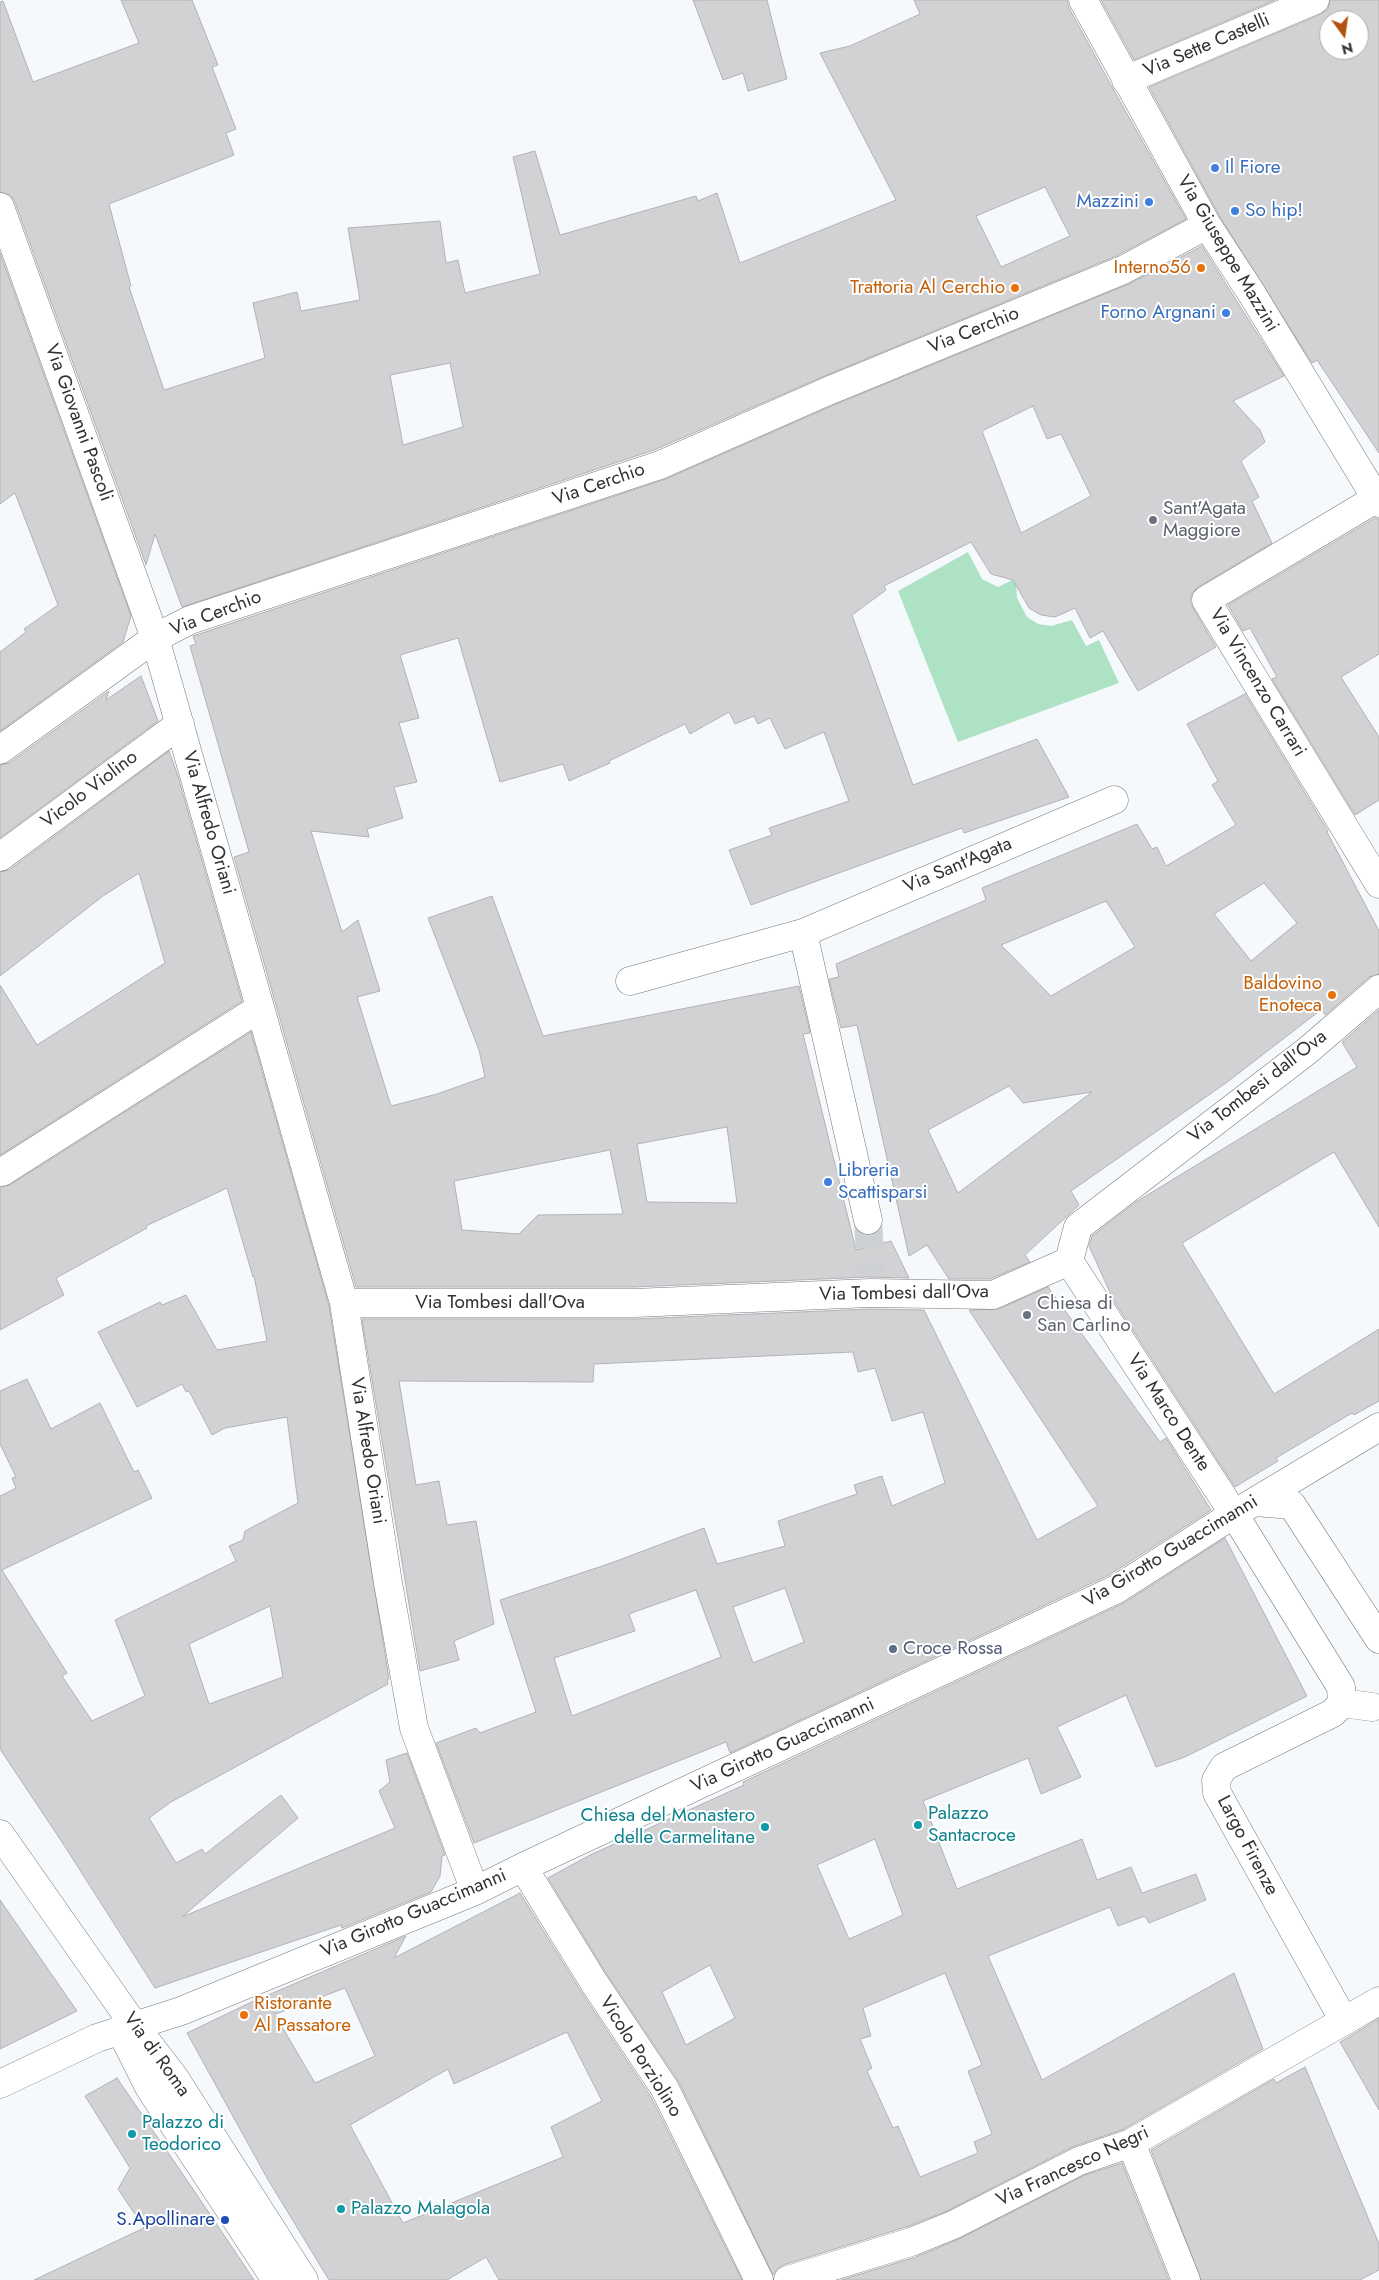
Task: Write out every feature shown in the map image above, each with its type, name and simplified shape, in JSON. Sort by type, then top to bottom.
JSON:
[{"type":"street","name":"Via Giuseppe Mazzini","points":[[1083,0],[1207,225],[1252,294],[1378,500]]},
{"type":"street","name":"Via Sette Castelli","points":[[1126,80],[1315,0]]},
{"type":"street","name":"Via Giovanni Pascoli","points":[[0,207],[155,638]]},
{"type":"street","name":"Via Cerchio","points":[[0,750],[155,638],[190,620],[660,465],[828,391],[1123,270],[1207,225]]},
{"type":"street","name":"Via Vincenzo Carrari","points":[[1378,500],[1206,600],[1379,884]]},
{"type":"street","name":"Via Alfredo Oriani","points":[[155,638],[344,1303],[388,1583],[414,1728],[475,1891]]},
{"type":"street","name":"Vicolo Violino","points":[[0,857],[180,724]]},
{"type":"street","name":"Via Sant'Agata","points":[[630,981],[803,932],[1114,800]]},
{"type":"street","points":[[803,932],[868,1220]]},
{"type":"street","name":"Via Tombesi dall'Ova","points":[[344,1303],[634,1302],[871,1283],[993,1296],[1069,1261],[1078,1227],[1307,1051],[1379,989]]},
{"type":"street","points":[[2,1172],[260,1008]]},
{"type":"street","name":"Via Marco Dente","points":[[1069,1261],[1245,1508],[1341,1687],[1342,1703]]},
{"type":"street","name":"Via Girotto Guaccimanni","points":[[0,2084],[97,2038],[181,2011],[475,1891],[1117,1589],[1245,1508],[1379,1428]]},
{"type":"street","points":[[1245,1508],[1292,1505],[1379,1639]]},
{"type":"street","points":[[1342,1703],[1377,1708]]},
{"type":"street","name":"Largo Firenze","points":[[1342,1703],[1333,1713],[1224,1766],[1216,1780],[1217,1793],[1229,1816],[1344,2021]]},
{"type":"street","name":"Via di Roma","points":[[0,1834],[127,2027],[174,2077],[304,2280]]},
{"type":"street","name":"Vicolo Porziolino","points":[[523,1867],[593,1982],[665,2089],[759,2280]]},
{"type":"street","points":[[1344,2021],[1379,2001]]},
{"type":"street","name":"Via Francesco Negri","points":[[788,2280],[911,2242],[953,2224],[1080,2161],[1131,2143],[1344,2021]]},
{"type":"street","points":[[127,2027],[149,2087],[276,2280]]},
{"type":"street","points":[[1131,2143],[1186,2280]]},
{"type":"green space","points":[[968,552],[982,579],[998,587],[1016,578],[1017,598],[1027,617],[1038,624],[1051,626],[1072,620],[1086,646],[1099,640],[1119,683],[958,742],[898,591]]},
{"type":"building","points":[[121,0],[192,0],[218,65],[212,67],[236,129],[226,133],[234,155],[109,204],[131,286],[129,287],[164,390],[265,358],[253,303],[297,292],[301,311],[360,300],[348,228],[440,221],[446,263],[458,260],[465,293],[540,274],[513,157],[535,151],[560,235],[696,196],[698,201],[717,193],[740,263],[896,200],[820,53],[850,46],[920,14],[914,0],[1067,0],[1069,8],[1186,219],[1116,256],[822,377],[654,450],[182,607],[155,534],[146,565],[15,202],[10,195],[0,192],[0,2],[3,1],[33,82],[139,43]],"holes":[[[1045,187],[1070,236],[1001,267],[976,216]],[[450,363],[463,427],[403,445],[390,375]]]},
{"type":"building","points":[[693,0],[767,0],[787,79],[748,91],[743,73],[723,80]]},
{"type":"building","points":[[1101,0],[1275,0],[1134,60]]},
{"type":"building","points":[[1330,0],[1379,0],[1379,453],[1317,360],[1312,363],[1220,217],[1149,87],[1319,15],[1319,60],[1369,60],[1369,10],[1327,10]]},
{"type":"building","points":[[1202,246],[1284,376],[1233,401],[1260,430],[1265,442],[1241,461],[1259,497],[1252,501],[1272,543],[1198,587],[1192,593],[1190,601],[1193,608],[1216,647],[1138,691],[1103,631],[1090,638],[1075,608],[1055,617],[1041,615],[1029,608],[1013,580],[991,574],[971,542],[884,586],[886,590],[852,615],[913,785],[1037,739],[1069,797],[964,833],[962,828],[751,905],[729,850],[772,835],[769,828],[849,801],[824,732],[785,749],[770,718],[758,724],[754,716],[735,724],[729,712],[690,734],[685,724],[609,761],[610,763],[569,781],[563,764],[500,782],[458,638],[400,655],[419,718],[399,723],[417,782],[394,787],[403,818],[367,829],[369,837],[311,831],[342,932],[358,920],[380,991],[357,997],[391,1106],[437,1094],[485,1077],[479,1050],[428,918],[492,896],[543,1036],[799,986],[810,1033],[803,1034],[856,1250],[891,1241],[909,1278],[869,1277],[634,1287],[356,1287],[234,857],[249,852],[190,646],[196,644],[193,636],[666,479],[834,405],[1129,284]],"holes":[[[1033,406],[1047,439],[1061,434],[1091,496],[1021,533],[982,431]],[[727,1127],[737,1203],[647,1202],[637,1144]],[[610,1150],[623,1214],[538,1215],[519,1234],[462,1230],[454,1181]]]},
{"type":"building","points":[[0,253],[131,616],[123,642],[0,731],[0,652],[26,632],[24,629],[58,605],[15,493],[0,504]]},
{"type":"building","points":[[1375,518],[1379,519],[1379,654],[1341,677],[1379,737],[1379,800],[1355,815],[1272,679],[1277,677],[1250,628],[1243,631],[1228,605]]},
{"type":"building","points":[[141,676],[158,721],[0,838],[0,765],[9,763],[109,691],[106,700]]},
{"type":"building","points":[[1245,694],[1328,831],[1379,931],[1379,974],[1369,977],[1325,1015],[1322,1009],[1226,1083],[1071,1191],[1079,1205],[1025,1255],[1030,1262],[990,1279],[949,1279],[927,1245],[909,1256],[857,1025],[841,1028],[829,979],[839,977],[836,964],[986,900],[982,888],[1137,824],[1152,849],[1157,847],[1166,866],[1236,825],[1212,785],[1218,781],[1187,724]],"holes":[[[1264,883],[1297,923],[1251,961],[1214,914]],[[1106,901],[1135,947],[1051,996],[1001,945]],[[1009,1086],[1023,1103],[1092,1092],[958,1193],[928,1130]]]},
{"type":"building","points":[[169,751],[177,773],[242,1001],[0,1155],[0,985],[37,1045],[165,963],[139,873],[103,896],[0,976],[0,872],[9,870]]},
{"type":"building","points":[[1379,1010],[1379,1227],[1334,1152],[1182,1243],[1274,1394],[1379,1329],[1379,1401],[1354,1415],[1352,1413],[1276,1458],[1278,1461],[1235,1487],[1114,1301],[1089,1246],[1092,1236],[1136,1202],[1357,1067],[1342,1042]]},
{"type":"building","points":[[251,1032],[329,1306],[389,1679],[387,1679],[388,1684],[171,1802],[149,1818],[176,1863],[202,1849],[205,1854],[281,1795],[298,1818],[182,1917],[395,1828],[379,1791],[390,1782],[386,1760],[407,1753],[445,1855],[442,1856],[440,1876],[431,1892],[342,1928],[341,1925],[155,1988],[0,1749],[0,1496],[16,1488],[12,1478],[16,1477],[0,1444],[0,1391],[27,1379],[51,1429],[100,1403],[134,1472],[138,1470],[152,1498],[2,1570],[67,1673],[62,1676],[92,1721],[145,1696],[115,1620],[236,1561],[229,1546],[243,1540],[245,1531],[298,1503],[287,1417],[225,1428],[212,1435],[189,1391],[186,1392],[182,1384],[137,1407],[98,1332],[160,1302],[162,1305],[186,1295],[217,1350],[267,1341],[254,1276],[227,1188],[146,1226],[147,1228],[56,1278],[64,1295],[0,1330],[0,1187],[10,1185]],"holes":[[[270,1606],[283,1677],[209,1704],[189,1644]]]},
{"type":"building","points":[[1048,1287],[1160,1442],[1166,1438],[1211,1510],[1109,1575],[730,1753],[726,1742],[474,1843],[436,1743],[476,1728],[480,1733],[536,1712],[500,1600],[611,1563],[704,1528],[717,1564],[785,1546],[778,1521],[857,1494],[854,1485],[882,1476],[892,1506],[945,1483],[923,1412],[892,1421],[875,1368],[858,1372],[853,1352],[594,1364],[593,1382],[399,1381],[416,1485],[439,1481],[447,1525],[476,1521],[494,1624],[454,1641],[459,1660],[420,1671],[362,1319],[634,1319],[870,1309],[924,1310],[1037,1540],[1098,1506],[969,1310],[999,1309]],"holes":[[[785,1588],[804,1642],[753,1663],[733,1607]],[[696,1590],[721,1657],[572,1716],[554,1658],[635,1631],[629,1614]]]},
{"type":"building","points":[[1225,1538],[1307,1696],[1185,1757],[1156,1767],[1126,1695],[1057,1727],[1081,1777],[1041,1794],[1028,1758],[923,1801],[957,1889],[1082,1839],[1097,1880],[1131,1867],[1142,1893],[1196,1874],[1206,1900],[1149,1923],[1145,1916],[1118,1926],[1110,1907],[988,1956],[1042,2080],[1234,1973],[1263,2049],[1124,2129],[1072,2147],[947,2211],[906,2227],[783,2265],[773,2275],[679,2082],[606,1973],[548,1878],[590,1855],[744,1785],[743,1782],[1124,1603]],"holes":[[[875,1839],[903,1915],[849,1939],[817,1865]],[[710,1965],[735,2018],[686,2045],[662,1992]],[[945,1973],[982,2065],[968,2071],[992,2134],[974,2142],[978,2153],[920,2177],[898,2126],[893,2128],[867,2071],[872,2068],[860,2039],[871,2036],[863,2008]]]},
{"type":"building","points":[[520,1893],[580,1990],[651,2097],[742,2280],[499,2280],[486,2257],[447,2280],[329,2280],[267,2178],[187,2033],[264,1996],[315,2083],[375,2056],[345,1988],[276,2014],[268,1995],[406,1936],[394,1958]],"holes":[[[567,2032],[602,2101],[551,2127],[563,2157],[403,2223],[350,2125],[448,2069],[454,2084]]]},
{"type":"building","points":[[0,1900],[77,2011],[0,2049]]},
{"type":"building","points":[[1379,2019],[1379,2110],[1340,2042]]},
{"type":"building","points":[[1305,2067],[1379,2244],[1379,2270],[1360,2280],[1201,2280],[1151,2150],[1274,2079],[1276,2083]]},
{"type":"building","points":[[117,2078],[254,2280],[34,2280],[144,2228],[118,2189],[130,2168],[85,2096]]},
{"type":"building","points":[[1122,2163],[1169,2280],[841,2280],[916,2257],[959,2239],[1085,2175]]},
{"type":"tunnel","points":[[868,1220],[871,1273]]},
{"type":"place","name":"Il Fiore","points":[[1215,168]]},
{"type":"place","name":"Mazzini","points":[[1149,202]]},
{"type":"place","name":"So hip!","points":[[1235,211]]},
{"type":"place","name":"Interno56","points":[[1201,268]]},
{"type":"place","name":"Trattoria Al Cerchio","points":[[1015,288]]},
{"type":"place","name":"Forno Argnani","points":[[1226,313]]},
{"type":"place","name":"Sant'Agata Maggiore","points":[[1153,520]]},
{"type":"place","name":"Baldovino Enoteca","points":[[1332,995]]},
{"type":"place","name":"Libreria Scattisparsi","points":[[828,1182]]},
{"type":"place","name":"Chiesa di San Carlino","points":[[1027,1315]]},
{"type":"place","name":"Croce Rossa","points":[[893,1649]]},
{"type":"place","name":"Palazzo Santacroce","points":[[918,1825]]},
{"type":"place","name":"Chiesa del Monastero delle Carmelitane","points":[[765,1827]]},
{"type":"place","name":"Ristorante Al Passatore","points":[[244,2015]]},
{"type":"place","name":"Palazzo di Teodorico","points":[[132,2134]]},
{"type":"place","name":"Palazzo Malagola","points":[[341,2209]]},
{"type":"place","name":"S.Apollinare","points":[[225,2220]]}]
